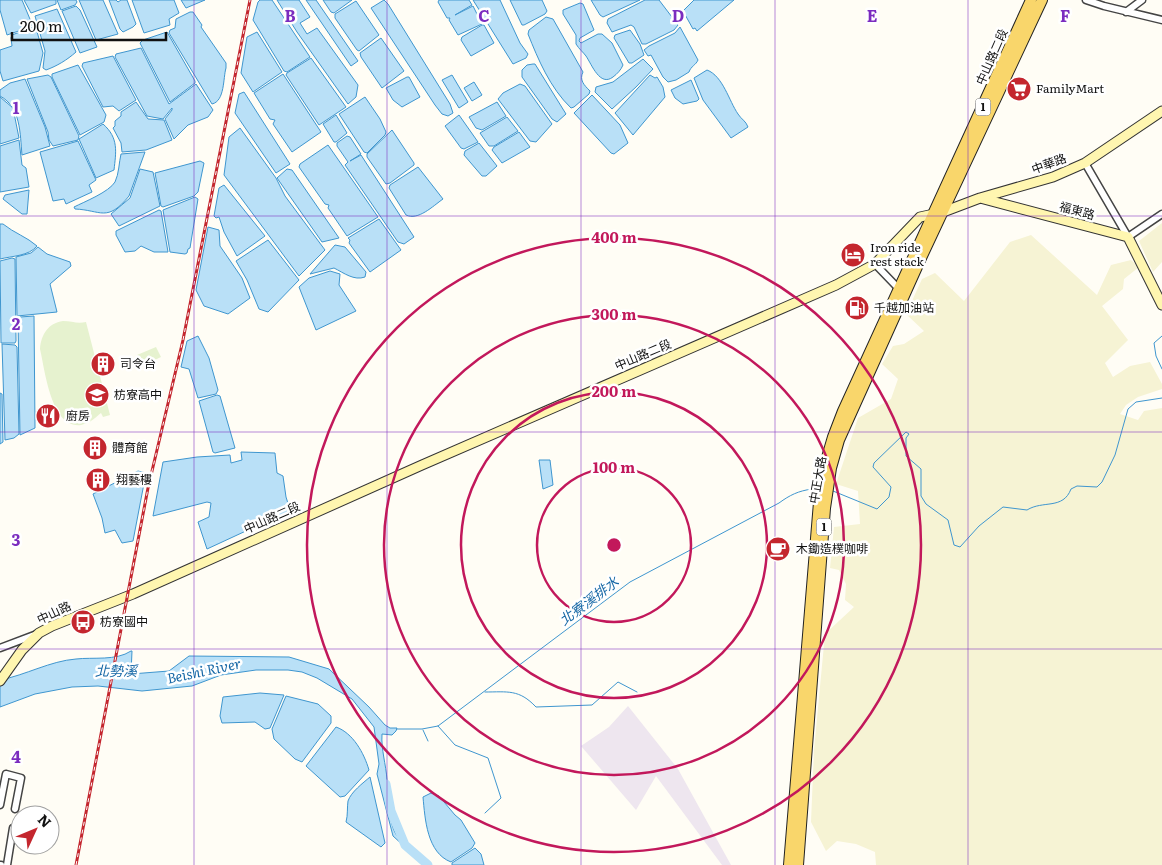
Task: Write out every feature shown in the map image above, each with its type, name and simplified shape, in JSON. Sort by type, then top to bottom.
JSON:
[{"type":"main road","name":"中山路二段","points":[[938,213],[1031,0]]},
{"type":"main road","name":"中山路二段","points":[[938,213],[1042,0]]},
{"type":"main road","name":"中正大路","points":[[789,865],[821,478],[832,437],[843,410],[899,289],[938,213]]},
{"type":"main road","name":"中正大路","points":[[798,865],[825,508],[831,468],[839,440],[852,409],[938,213]]},
{"type":"street","points":[[1086,0],[1162,20]]},
{"type":"street","points":[[1126,12],[1142,0]]},
{"type":"street","name":"中華路","points":[[938,213],[980,198],[1054,177],[1085,163],[1162,111]]},
{"type":"street","points":[[1085,163],[1128,237],[1162,305]]},
{"type":"street","name":"福東路","points":[[980,198],[1128,237]]},
{"type":"street","name":"中山路二段","points":[[133,594],[422,465],[836,285],[875,264],[920,217],[938,213]]},
{"type":"street","points":[[1128,237],[1162,214]]},
{"type":"street","points":[[875,264],[899,289]]},
{"type":"street","name":"中山路","points":[[1,679],[22,650],[39,633],[133,594]]},
{"type":"street","points":[[0,648],[39,633]]},
{"type":"street","points":[[0,805],[6,774],[21,778],[16,805]]},
{"type":"street","points":[[8,865],[10,850]]},
{"type":"shaded area","points":[[1162,223],[1162,262],[1153,272],[1139,241]]},
{"type":"shaded area","points":[[1031,235],[1097,295],[1111,265],[1131,260],[1139,267],[1124,279],[1123,289],[1102,306],[1128,340],[1105,363],[1113,377],[1130,366],[1150,362],[1162,384],[1162,389],[1138,397],[1126,405],[1120,414],[1138,420],[1144,411],[1162,408],[1162,865],[876,865],[875,852],[856,844],[837,841],[826,851],[811,822],[814,750],[825,634],[854,607],[845,600],[846,584],[839,570],[830,568],[834,527],[860,524],[858,491],[836,484],[858,418],[891,399],[898,379],[882,364],[893,346],[904,344],[924,331],[906,314],[922,279],[935,273],[964,301],[1010,242]]},
{"type":"shaded area","points":[[628,706],[678,769],[731,865],[722,865],[656,776],[636,810],[581,746],[609,727]]},
{"type":"green space","points":[[63,321],[86,322],[110,415],[103,417],[101,413],[90,422],[81,425],[71,424],[63,418],[56,408],[47,383],[40,349],[42,339],[49,327]]},
{"type":"green space","points":[[156,347],[161,357],[142,366],[137,355]]},
{"type":"water","points":[[0,0],[22,0],[32,24],[30,27],[7,35],[0,10]]},
{"type":"water","points":[[24,0],[56,0],[56,4],[31,13]]},
{"type":"water","points":[[57,0],[76,0],[77,2],[75,5],[61,10]]},
{"type":"water","points":[[79,0],[103,0],[118,34],[96,40]]},
{"type":"water","points":[[109,0],[116,0],[118,2],[127,0],[136,24],[133,27],[123,32],[120,29]]},
{"type":"water","points":[[132,0],[174,0],[179,13],[169,19],[170,25],[144,33]]},
{"type":"water","points":[[181,0],[205,0],[186,8]]},
{"type":"water","points":[[260,0],[272,0],[310,57],[287,72],[284,71],[253,20]]},
{"type":"water","points":[[277,0],[299,0],[310,17],[300,23],[307,34],[317,28],[358,85],[356,97],[348,104],[297,32]]},
{"type":"water","points":[[306,0],[316,0],[358,61],[351,66]]},
{"type":"water","points":[[323,0],[352,0],[334,13],[331,12]]},
{"type":"water","points":[[384,0],[450,104],[453,113],[448,116],[442,114],[435,105],[371,8]]},
{"type":"water","points":[[439,0],[469,0],[472,5],[455,15],[473,6],[482,24],[458,35],[449,20],[450,18],[447,18],[438,2]]},
{"type":"water","points":[[473,0],[500,0],[520,43],[528,54],[526,58],[513,64]]},
{"type":"water","points":[[510,0],[542,0],[547,11],[545,14],[522,25]]},
{"type":"water","points":[[591,0],[640,0],[603,17]]},
{"type":"water","points":[[645,0],[659,0],[678,25],[674,30],[646,44],[642,44],[634,27],[631,25],[612,32],[607,23],[608,19]]},
{"type":"water","points":[[694,0],[734,0],[697,31],[695,28],[693,29],[683,11]]},
{"type":"water","points":[[356,1],[379,35],[359,51],[335,18],[335,14]]},
{"type":"water","points":[[580,3],[583,4],[594,30],[580,38],[579,41],[581,43],[598,34],[602,34],[612,43],[623,65],[613,77],[604,79],[600,77],[576,44],[576,35],[563,14],[563,10]]},
{"type":"water","points":[[76,6],[80,10],[97,47],[80,53],[62,11]]},
{"type":"water","points":[[57,9],[76,52],[54,67],[46,70],[43,68],[45,51],[35,16]]},
{"type":"water","points":[[193,12],[226,63],[223,89],[219,99],[212,104],[169,33],[170,30],[175,28],[176,19]]},
{"type":"water","points":[[546,17],[553,19],[583,72],[582,80],[590,91],[589,94],[571,108],[551,82],[540,63],[528,34],[529,30]]},
{"type":"water","points":[[484,25],[494,43],[471,56],[461,40],[462,37]]},
{"type":"water","points":[[33,27],[36,28],[43,53],[39,71],[3,81],[0,71],[0,50],[12,46],[12,35]]},
{"type":"water","points":[[680,27],[698,60],[689,72],[676,80],[668,82],[663,77],[651,55],[648,56],[644,50],[675,33]]},
{"type":"water","points":[[630,30],[640,44],[644,55],[632,63],[629,63],[614,38],[615,35]]},
{"type":"water","points":[[167,32],[195,81],[195,83],[170,102],[140,43],[143,40]]},
{"type":"water","points":[[257,32],[282,72],[253,92],[241,73],[247,37]]},
{"type":"water","points":[[381,38],[404,71],[382,88],[360,53]]},
{"type":"water","points":[[141,48],[169,104],[196,84],[213,110],[208,117],[188,125],[174,139],[165,119],[172,108],[163,119],[147,116],[115,57],[116,54]]},
{"type":"water","points":[[113,56],[136,100],[119,111],[113,106],[103,107],[82,66],[83,63]]},
{"type":"water","points":[[311,58],[346,107],[319,125],[286,75]]},
{"type":"water","points":[[643,59],[653,69],[612,109],[595,92],[596,87],[613,82]]},
{"type":"water","points":[[535,64],[566,114],[557,122],[552,119],[522,77],[522,70],[527,65]]},
{"type":"water","points":[[78,65],[106,115],[104,122],[80,135],[52,77],[52,74]]},
{"type":"water","points":[[707,70],[713,73],[721,83],[739,116],[748,127],[731,138],[703,100],[694,78]]},
{"type":"water","points":[[283,74],[321,132],[292,152],[273,124],[275,120],[270,119],[254,93]]},
{"type":"water","points":[[48,75],[51,77],[79,136],[78,140],[53,146],[49,140],[48,132],[27,79]]},
{"type":"water","points":[[452,75],[468,102],[459,108],[442,80]]},
{"type":"water","points":[[650,75],[655,78],[657,77],[663,87],[665,97],[633,135],[615,113]]},
{"type":"water","points":[[409,77],[420,97],[402,107],[393,100],[386,88]]},
{"type":"water","points":[[25,79],[45,127],[50,146],[22,155],[20,130],[16,114],[7,101],[0,96],[0,90],[10,83]]},
{"type":"water","points":[[691,80],[699,99],[683,104],[675,98],[671,90]]},
{"type":"water","points":[[474,82],[482,95],[472,101],[464,88]]},
{"type":"water","points":[[520,84],[525,86],[552,124],[536,142],[530,141],[498,99],[503,93]]},
{"type":"water","points":[[244,92],[290,164],[276,173],[235,113],[239,94]]},
{"type":"water","points":[[592,95],[620,125],[628,143],[614,154],[574,113]]},
{"type":"water","points":[[0,97],[13,108],[19,138],[0,144]]},
{"type":"water","points":[[365,97],[380,119],[386,132],[367,153],[364,152],[339,114]]},
{"type":"water","points":[[136,102],[148,119],[164,120],[172,140],[146,150],[122,152],[121,143],[113,128],[115,121],[121,116],[121,112]]},
{"type":"water","points":[[497,102],[506,116],[482,130],[476,128],[469,117]]},
{"type":"water","points":[[336,115],[347,133],[334,142],[323,124]]},
{"type":"water","points":[[459,115],[478,142],[464,149],[461,148],[445,126]]},
{"type":"water","points":[[507,117],[518,131],[494,146],[489,146],[480,133]]},
{"type":"water","points":[[103,124],[114,140],[116,151],[114,170],[96,178],[79,139]]},
{"type":"water","points":[[240,128],[276,178],[285,196],[325,250],[299,276],[224,175],[229,137]]},
{"type":"water","points":[[392,130],[414,165],[386,184],[367,157],[367,154]]},
{"type":"water","points":[[519,132],[530,147],[502,163],[492,150]]},
{"type":"water","points":[[347,136],[350,137],[361,154],[350,161],[361,155],[414,237],[404,244],[398,242],[345,165],[348,162],[337,146],[337,143]]},
{"type":"water","points":[[19,140],[22,165],[26,168],[29,187],[0,192],[0,146]]},
{"type":"water","points":[[78,141],[96,180],[89,185],[92,192],[66,204],[64,199],[53,201],[40,152]]},
{"type":"water","points":[[479,143],[497,166],[486,176],[482,176],[464,155],[465,151]]},
{"type":"water","points":[[328,145],[378,217],[347,236],[328,208],[329,205],[325,204],[299,167],[300,164]]},
{"type":"water","points":[[145,152],[129,196],[115,210],[103,213],[75,209],[74,207],[112,186],[117,175],[121,154]]},
{"type":"water","points":[[200,161],[204,163],[198,192],[194,196],[163,207],[161,206],[155,173]]},
{"type":"water","points":[[418,167],[443,199],[425,212],[411,216],[406,215],[389,188],[390,185]]},
{"type":"water","points":[[140,169],[153,172],[160,206],[119,226],[111,214],[130,198]]},
{"type":"water","points":[[287,169],[292,170],[339,238],[322,242],[277,178]]},
{"type":"water","points":[[224,185],[265,236],[237,256],[224,232],[219,217],[216,218],[214,216],[219,188]]},
{"type":"water","points":[[29,190],[27,214],[22,214],[3,199],[5,195]]},
{"type":"water","points":[[195,197],[198,199],[190,248],[185,254],[170,252],[163,210]]},
{"type":"water","points":[[159,210],[161,211],[168,252],[154,252],[141,246],[135,251],[125,252],[116,235],[116,231]]},
{"type":"water","points":[[379,219],[401,250],[370,272],[349,243],[350,240],[348,238]]},
{"type":"water","points":[[0,224],[3,224],[37,246],[25,254],[0,259]]},
{"type":"water","points":[[208,227],[219,230],[220,246],[242,278],[250,298],[228,314],[204,306],[196,290]]},
{"type":"water","points":[[268,240],[299,280],[268,312],[259,309],[247,280],[236,261]]},
{"type":"water","points":[[335,245],[345,247],[366,272],[365,277],[353,277],[334,268],[310,274]]},
{"type":"water","points":[[38,247],[47,254],[70,262],[71,266],[50,284],[57,312],[17,316],[16,257],[31,253]]},
{"type":"water","points":[[15,259],[16,341],[15,343],[1,343],[0,261]]},
{"type":"water","points":[[330,271],[340,274],[339,285],[356,311],[316,330],[299,287],[309,278]]},
{"type":"water","points":[[34,316],[35,428],[20,435],[18,319],[20,317]]},
{"type":"water","points":[[198,336],[209,358],[218,390],[216,394],[198,398],[189,369],[181,367],[187,341]]},
{"type":"water","points":[[2,344],[15,345],[17,347],[19,434],[14,438],[5,440]]},
{"type":"water","points":[[0,393],[2,394],[3,442],[0,444]]},
{"type":"water","points":[[217,395],[220,396],[235,448],[215,453],[213,452],[199,401]]},
{"type":"water","points":[[241,452],[275,453],[277,473],[283,476],[286,497],[291,513],[272,521],[269,520],[267,523],[207,549],[198,522],[209,517],[211,503],[207,502],[153,516],[163,462],[230,455],[231,463],[242,460]]},
{"type":"water","points":[[539,460],[550,460],[553,485],[543,489]]},
{"type":"water","points":[[138,471],[146,473],[133,541],[122,543],[115,530],[105,533],[102,518],[93,494]]},
{"type":"water","name":"北勢溪","points":[[131,651],[131,674],[169,671],[189,656],[289,657],[329,669],[385,725],[390,728],[397,728],[392,735],[382,734],[382,746],[392,826],[399,838],[408,843],[404,846],[393,836],[377,774],[379,764],[374,727],[352,699],[317,678],[302,672],[256,670],[221,675],[192,686],[142,691],[98,686],[72,687],[35,694],[0,707],[0,680],[66,660],[111,657]]},
{"type":"water","points":[[260,693],[284,695],[270,728],[265,729],[255,722],[222,723],[220,716],[223,697]]},
{"type":"water","points":[[286,696],[318,704],[331,716],[331,723],[302,762],[295,759],[274,739],[272,729]]},
{"type":"water","points":[[336,727],[348,734],[357,744],[369,770],[345,796],[340,797],[306,766]]},
{"type":"water","points":[[370,777],[385,843],[381,847],[346,822],[348,801],[352,794]]},
{"type":"water","points":[[431,793],[439,796],[461,820],[475,843],[472,848],[451,862],[443,858],[437,851],[426,825],[423,797]]},
{"type":"water","points":[[475,848],[481,854],[484,865],[452,865],[452,863]]},
{"type":"waterway","name":"北寮溪排水","points":[[1162,336],[1154,343],[1156,356],[1162,369]]},
{"type":"waterway","name":"北寮溪排水","points":[[833,491],[877,509],[889,497],[891,487],[873,467],[874,463],[906,432],[909,434],[906,438],[906,456],[921,469],[921,496],[926,504],[948,520],[954,545],[960,547],[979,526],[1003,507],[1027,510],[1063,500],[1071,489],[1077,486],[1097,487],[1102,482],[1115,455],[1128,409],[1136,402],[1162,398]]},
{"type":"waterway","name":"北寮溪排水","points":[[397,729],[422,729],[438,726],[630,582],[791,496],[812,489]]},
{"type":"waterway","points":[[485,692],[518,694],[536,707],[592,705],[618,682],[637,692]]},
{"type":"waterway","points":[[438,726],[455,745],[488,758],[501,798],[485,813]]},
{"type":"waterway","points":[[423,730],[428,741]]},
{"type":"waterway","name":"Beishi River","points":[[386,784],[391,811],[405,845],[428,865]]},
{"type":"railway","points":[[76,865],[148,488],[183,340],[250,0]]},
{"type":"place","name":"FamilyMart","points":[[1019,89]]},
{"type":"place","name":"Iron ride rest stack","points":[[853,255]]},
{"type":"place","name":"千越加油站","points":[[857,308]]},
{"type":"place","name":"司令台","points":[[103,364]]},
{"type":"place","name":"枋寮高中","points":[[97,395]]},
{"type":"place","name":"廚房","points":[[48,416]]},
{"type":"place","name":"體育館","points":[[95,448]]},
{"type":"place","name":"翔藝樓","points":[[98,480]]},
{"type":"place","name":"木鋤造樸咖啡","points":[[778,549]]},
{"type":"place","name":"枋寮國中","points":[[83,622]]}]
